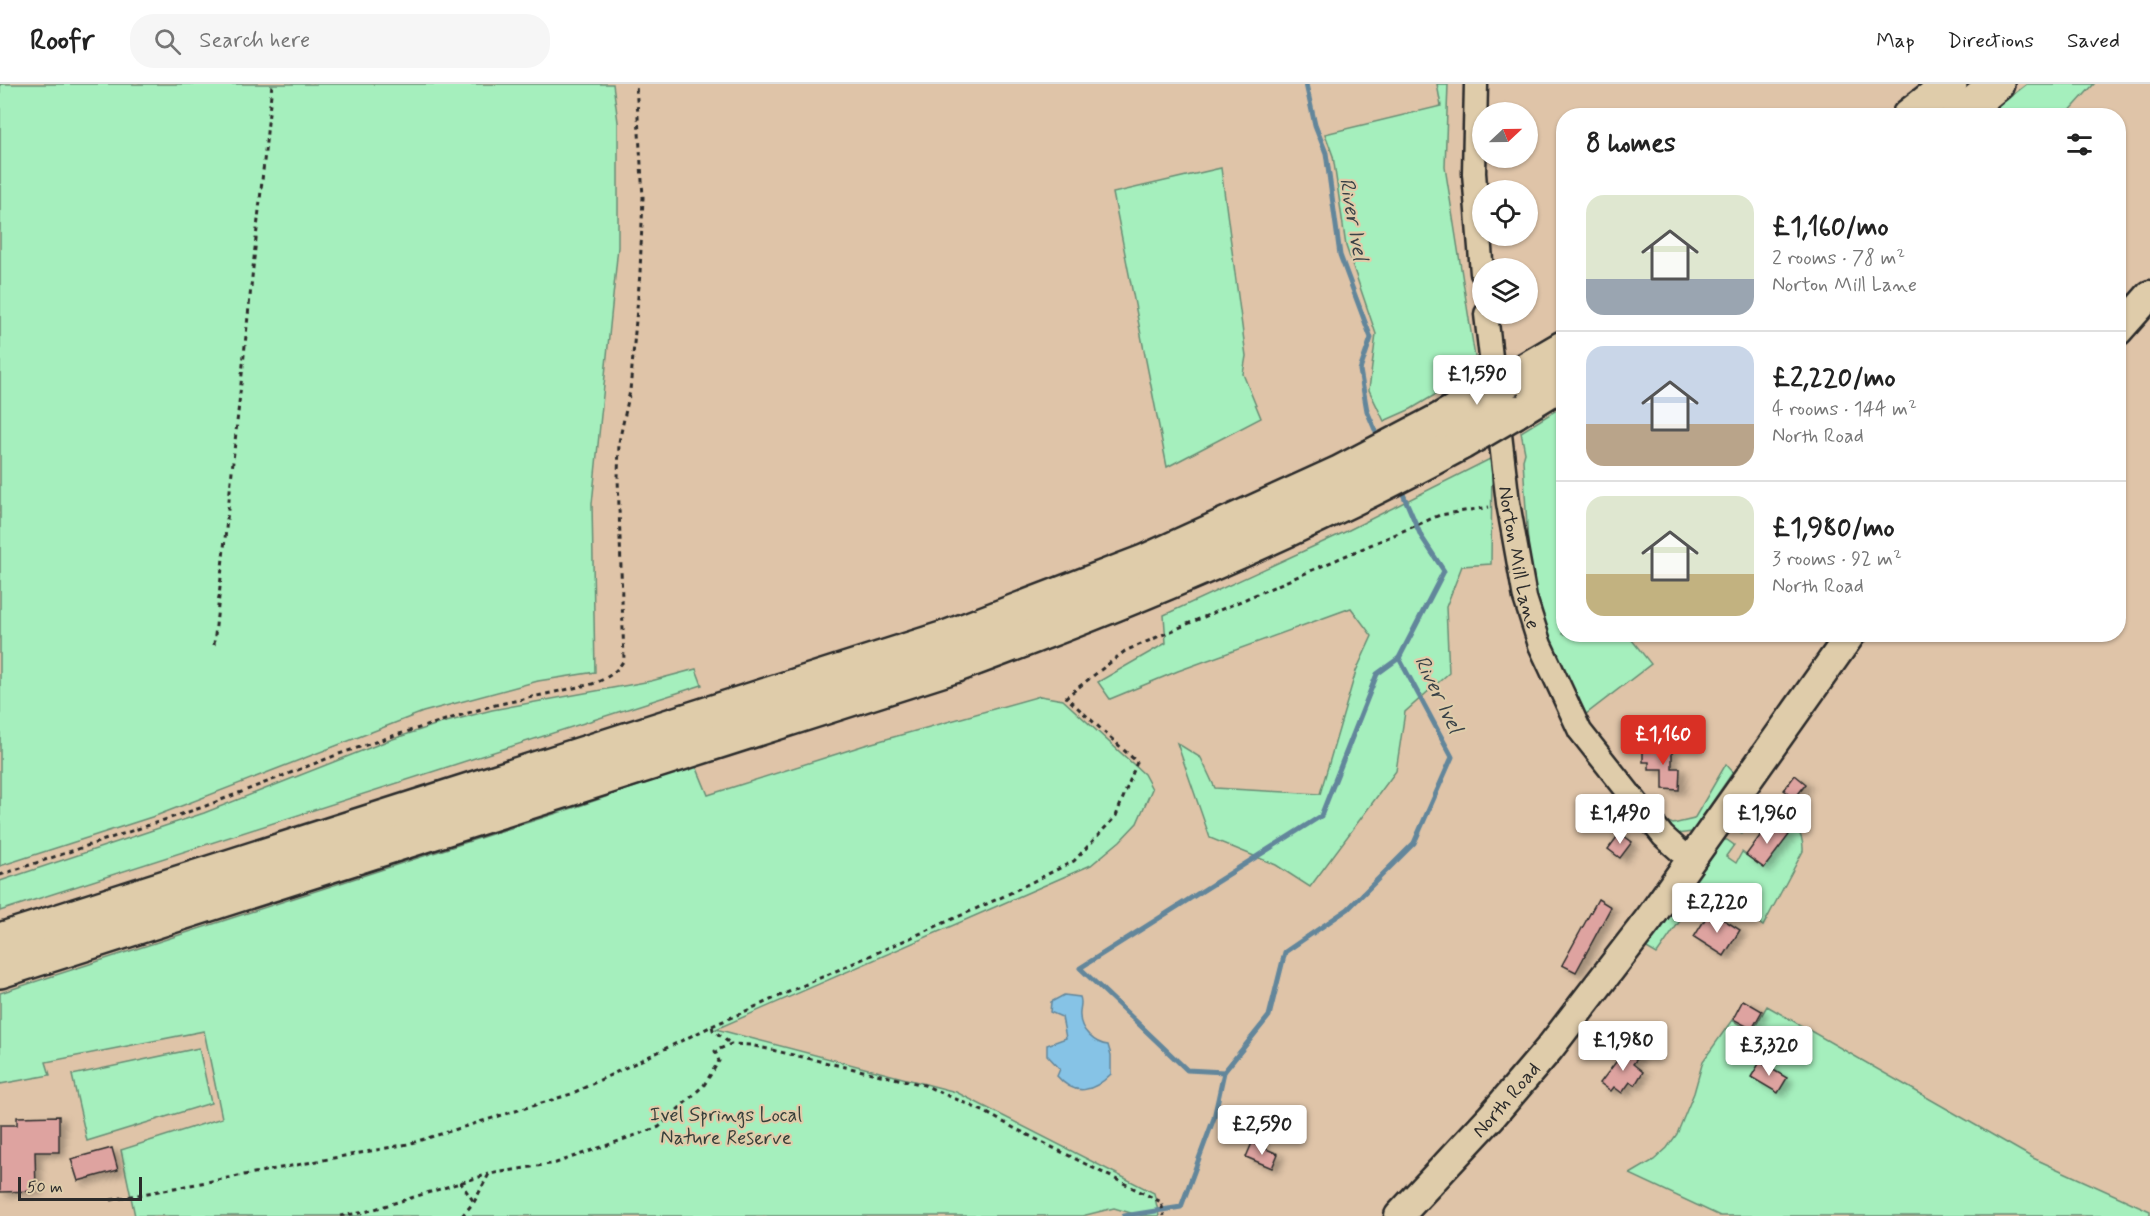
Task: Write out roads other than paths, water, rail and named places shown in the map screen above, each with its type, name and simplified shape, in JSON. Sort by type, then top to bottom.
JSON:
[{"type":"highway","points":[[1919,108],[1950,84]]},
{"type":"highway","points":[[1968,108],[1997,84]]},
{"type":"highway","points":[[0,971],[957,665],[1079,620],[1260,544],[1362,495],[1452,431],[1510,379],[1556,352]]},
{"type":"highway","points":[[0,940],[948,637],[1144,562],[1340,473],[1452,431],[1514,412],[1556,386]]},
{"type":"main road","points":[[2126,322],[2150,295]]},
{"type":"main road","name":"North Road","points":[[1399,1216],[1491,1117],[1549,1049],[1691,861],[1845,642]]},
{"type":"street","points":[[1476,84],[1474,173],[1481,258]]},
{"type":"street","name":"Norton Mill Lane","points":[[1487,324],[1508,503],[1525,598],[1540,645],[1580,731],[1663,836],[1691,861]]},
{"type":"water","points":[[1064,995],[1080,997],[1080,1016],[1085,1031],[1093,1039],[1108,1045],[1111,1055],[1111,1074],[1098,1085],[1084,1090],[1064,1083],[1057,1076],[1060,1069],[1047,1055],[1047,1045],[1066,1038],[1062,1017],[1050,1012],[1051,1002]]},
{"type":"waterway","name":"River Ivel","points":[[1306,84],[1315,125],[1326,153],[1340,255],[1371,338],[1360,370],[1367,411],[1379,439]]},
{"type":"waterway","name":"River Ivel","points":[[1124,1216],[1181,1207],[1214,1118],[1224,1072],[1269,1016],[1285,952],[1348,909],[1414,843],[1452,757],[1399,658],[1444,571],[1421,536],[1400,487]]},
{"type":"waterway","points":[[1224,1072],[1187,1070],[1080,968],[1321,816],[1377,674],[1399,658]]},
{"type":"park label","name":"Ivel Springs Local Nature Reserve","points":[[726,1126]]}]
